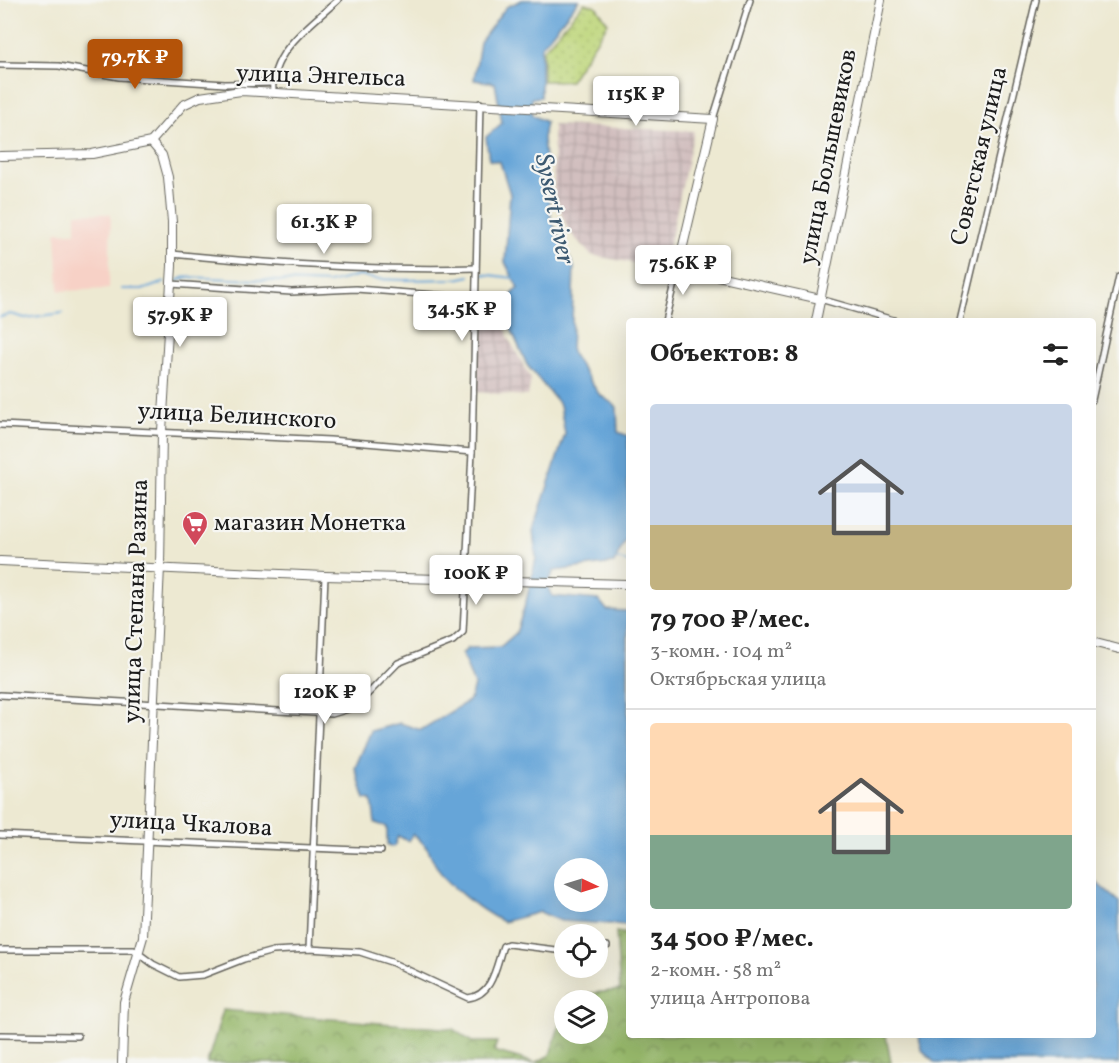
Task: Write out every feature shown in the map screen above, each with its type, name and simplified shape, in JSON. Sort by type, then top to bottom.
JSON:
[{"type":"main road","points":[[0,561],[325,576],[626,584]]},
{"type":"main road","points":[[1096,643],[1119,649]]},
{"type":"street","points":[[0,65],[59,66],[119,77],[272,87],[282,58],[296,38],[338,0]]},
{"type":"street","points":[[666,318],[713,118],[750,0]]},
{"type":"street","name":"улица Большевиков","points":[[817,318],[881,0]]},
{"type":"street","name":"Советская улица","points":[[961,318],[1035,0]]},
{"type":"street","name":"улица Энгельса","points":[[151,142],[183,105],[200,97],[272,87],[480,104],[713,118]]},
{"type":"street","points":[[0,695],[332,714],[355,707],[398,663],[453,641],[463,632],[472,452],[480,104]]},
{"type":"street","points":[[0,156],[92,154],[151,142]]},
{"type":"street","name":"улица Степана Разина","points":[[122,1063],[124,1002],[143,937],[160,567],[162,431],[172,254],[168,177],[162,154],[151,142]]},
{"type":"street","points":[[172,254],[351,268],[408,270],[476,268]]},
{"type":"street","points":[[678,267],[820,299],[886,318]]},
{"type":"street","points":[[1096,372],[1119,276]]},
{"type":"street","points":[[171,284],[291,292],[356,289],[475,298]]},
{"type":"street","name":"улица Белинского","points":[[0,425],[330,440],[472,452]]},
{"type":"street","points":[[309,949],[321,714],[325,576]]},
{"type":"street","name":"улица Чкалова","points":[[0,835],[381,851]]},
{"type":"street","points":[[0,950],[134,950],[140,952],[153,964],[179,977],[202,975],[273,951],[309,949],[360,952],[380,958],[468,998],[477,997],[494,977],[503,946],[508,944],[554,950]]},
{"type":"street","points":[[0,1035],[78,1036]]},
{"type":"shaded area","points":[[553,125],[694,131],[664,269],[591,255],[568,230],[554,192]]},
{"type":"shaded area","points":[[76,213],[111,214],[109,289],[59,291],[56,232],[76,233]]},
{"type":"shaded area","points":[[499,302],[508,337],[531,379],[528,396],[476,392],[479,303]]},
{"type":"green space","points":[[584,3],[596,6],[608,23],[570,81],[543,81],[543,50]]},
{"type":"green space","points":[[616,932],[626,934],[626,1038],[887,1038],[891,1063],[535,1063],[550,1055],[554,1042],[608,1044],[608,991],[620,990]]},
{"type":"green space","points":[[223,1010],[453,1029],[472,1042],[497,1042],[494,1051],[535,1063],[207,1063]]},
{"type":"water","points":[[522,0],[579,0],[541,47],[541,97],[532,98],[532,115],[546,122],[543,138],[551,219],[574,267],[571,352],[599,394],[617,407],[618,432],[626,435],[626,539],[614,563],[554,571],[547,586],[552,596],[599,600],[607,610],[626,611],[626,925],[561,921],[540,912],[503,922],[494,917],[465,897],[440,873],[427,848],[413,834],[408,841],[398,836],[394,847],[387,845],[387,827],[375,823],[372,800],[365,799],[355,768],[371,731],[400,723],[421,730],[470,700],[474,685],[462,654],[468,648],[500,647],[516,633],[536,558],[533,531],[565,434],[560,405],[527,365],[508,322],[507,300],[518,288],[505,262],[510,194],[500,162],[489,160],[486,137],[502,123],[495,83],[474,80],[480,42],[506,7]]},
{"type":"water","points":[[1096,882],[1119,902],[1119,1063],[935,1063],[921,1049],[919,1038],[1096,1038]]},
{"type":"waterway","points":[[481,274],[514,278]]},
{"type":"waterway","points":[[177,281],[186,277],[329,283],[360,275],[374,279],[404,280],[456,279],[470,276]]},
{"type":"waterway","points":[[122,289],[145,289],[165,282]]},
{"type":"waterway","points":[[0,317],[11,314],[25,318],[63,313]]},
{"type":"waterway","points":[[617,559],[626,561]]},
{"type":"place","name":"магазин Монетка","points":[[195,547]]},
{"type":"water label","name":"Sysert river","points":[[554,209]]}]
